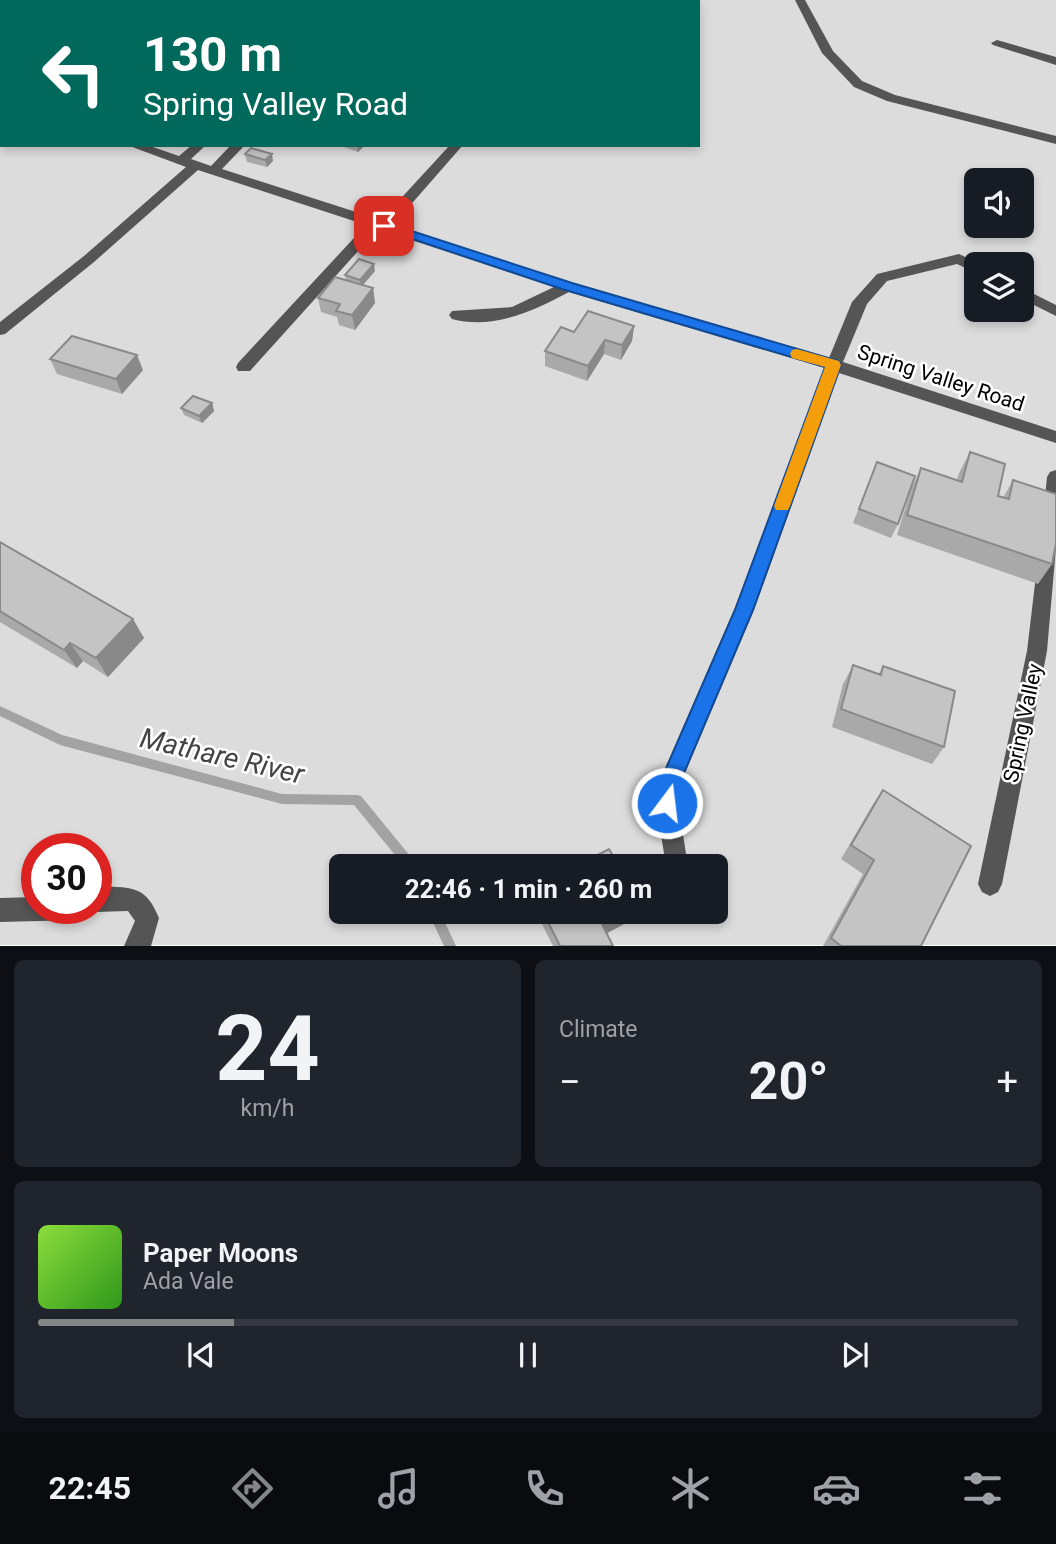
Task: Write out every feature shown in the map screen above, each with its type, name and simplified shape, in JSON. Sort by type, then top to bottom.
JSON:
[{"type":"street","points":[[800,0],[828,53],[858,84],[891,98],[1056,140]]},
{"type":"street","points":[[997,43],[1056,61]]},
{"type":"street","name":"Spring Valley Road","points":[[139,147],[567,286],[834,365],[1056,437]]},
{"type":"street","points":[[0,330],[89,259],[190,162],[199,147]]},
{"type":"street","points":[[214,170],[237,147]]},
{"type":"street","points":[[244,367],[455,147]]},
{"type":"street","points":[[675,854],[667,803],[671,780],[744,610],[834,365],[860,302],[882,277],[951,260],[964,262]]},
{"type":"street","points":[[457,315],[489,318],[524,311],[567,286]]},
{"type":"street","points":[[1034,299],[1056,311]]},
{"type":"street","name":"Spring Valley","points":[[990,884],[1037,651],[1056,477]]},
{"type":"street","points":[[112,899],[134,900],[147,918],[142,938],[136,946]]},
{"type":"street","points":[[0,910],[21,910]]},
{"type":"shaded area","points":[[700,0],[1056,0],[1056,945],[0,945],[0,147],[700,147]]},
{"type":"building","points":[[251,148],[272,154],[265,160],[245,154]]},
{"type":"building","points":[[359,259],[374,264],[360,280],[345,275]]},
{"type":"building","points":[[335,277],[373,288],[352,315],[336,311],[340,304],[318,298]]},
{"type":"building","points":[[588,311],[634,326],[622,345],[605,340],[588,366],[545,351],[561,327],[574,332]]},
{"type":"building","points":[[72,336],[137,355],[116,379],[50,359]]},
{"type":"building","points":[[193,396],[212,403],[199,416],[181,408]]},
{"type":"building","points":[[970,452],[1005,464],[998,496],[1009,499],[1013,480],[1056,494],[1056,544],[1052,564],[907,515],[921,468],[962,482]]},
{"type":"building","points":[[877,462],[915,476],[898,524],[859,509]]},
{"type":"building","points":[[0,542],[133,619],[96,658],[70,643],[64,650],[0,611]]},
{"type":"building","points":[[853,665],[881,675],[883,666],[955,691],[944,747],[841,709]]},
{"type":"building","points":[[883,790],[971,846],[921,946],[841,946],[831,938],[874,860],[851,845]]},
{"type":"building","points":[[609,849],[612,854],[599,854]]},
{"type":"building","points":[[549,924],[602,924],[613,946],[560,946]]},
{"type":"waterway","name":"Mathare River","points":[[0,711],[60,740],[282,799],[357,800],[401,854]]},
{"type":"waterway","name":"Mathare River","points":[[440,924],[450,946]]},
{"type":"slow traffic","points":[[782,506],[834,365],[797,354]]},
{"type":"route","points":[[384,226],[567,286],[834,365],[744,610],[671,780],[667,803]]}]
